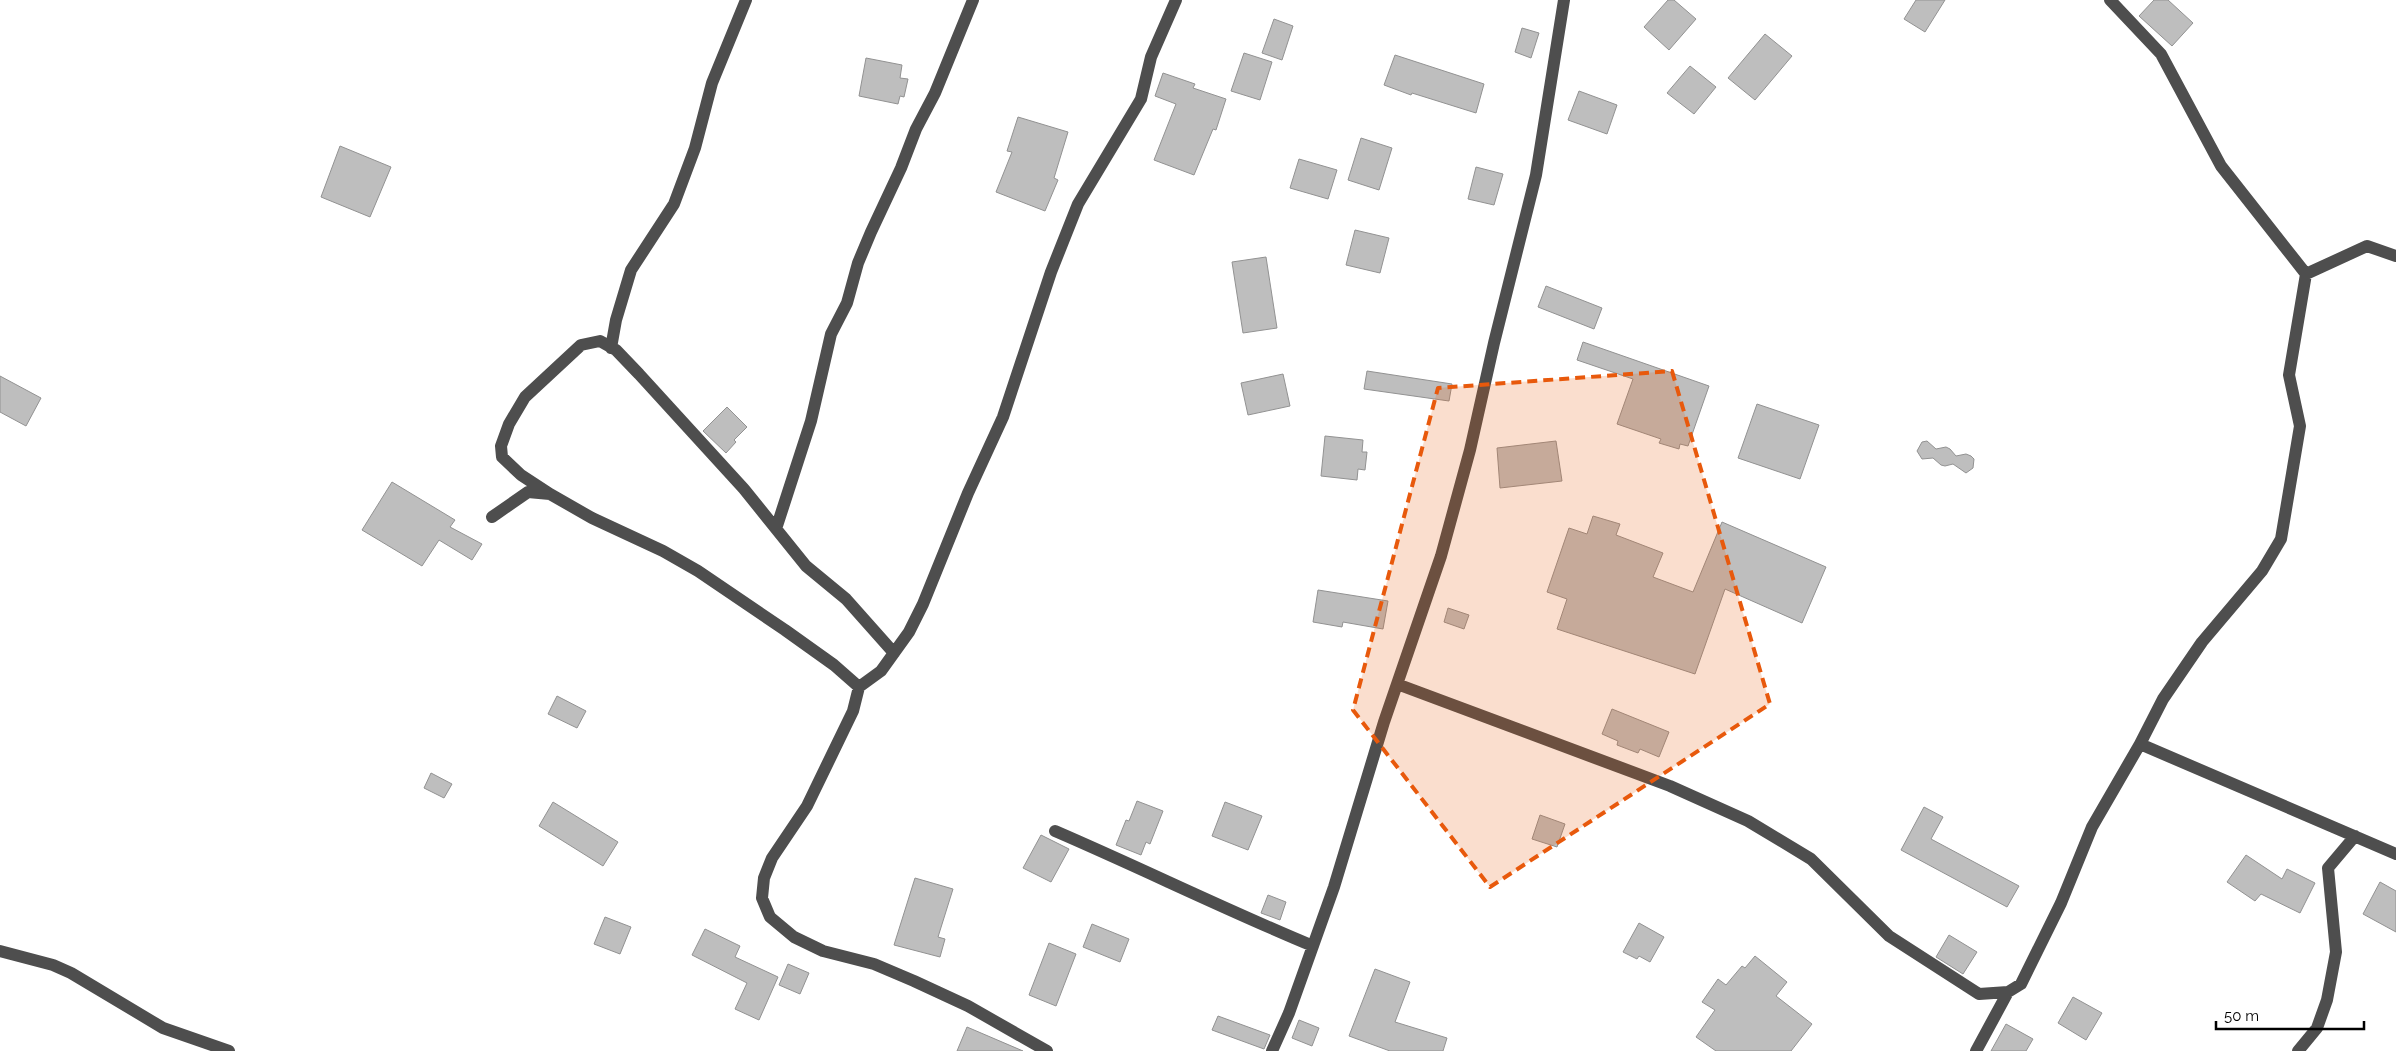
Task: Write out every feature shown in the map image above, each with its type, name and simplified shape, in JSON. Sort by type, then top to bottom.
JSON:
[{"type":"street","points":[[611,348],[616,320],[631,270],[674,204],[695,148],[712,83],[746,0]]},
{"type":"street","points":[[776,529],[811,421],[831,334],[847,303],[858,263],[901,168],[916,128],[935,93],[973,0]]},
{"type":"street","points":[[1048,1051],[968,1006],[914,981],[874,964],[823,951],[794,937],[770,917],[762,898],[764,878],[772,858],[807,806],[853,711],[859,687],[882,671],[910,632],[968,493],[1003,417],[1051,272],[1078,204],[1141,99],[1151,57],[1176,0]]},
{"type":"street","points":[[1272,1051],[1289,1013],[1337,878],[1397,684],[1441,556],[1470,450],[1494,343],[1536,175],[1564,0]]},
{"type":"street","points":[[1397,684],[1670,786],[1748,821],[1811,859],[1889,936],[1979,994],[2008,992],[2021,984],[2060,903],[2092,827],[2140,744],[2163,699],[2202,642],[2262,570],[2281,539],[2300,426],[2289,375],[2306,274],[2221,166],[2161,54],[2110,0]]},
{"type":"street","points":[[2306,274],[2367,246],[2396,256]]},
{"type":"street","points":[[859,687],[834,665],[698,571],[663,551],[592,518],[521,475],[502,457],[501,446],[509,424],[525,397],[581,345],[600,341],[611,348],[639,374],[718,459],[806,566],[846,600],[894,653]]},
{"type":"street","points":[[492,517],[528,492],[550,494]]},
{"type":"street","points":[[2140,744],[2396,854]]},
{"type":"street","points":[[1055,832],[1179,885],[1251,921],[1313,946]]},
{"type":"street","points":[[2298,1051],[2316,1028],[2327,1000],[2336,952],[2328,868],[2355,836]]},
{"type":"street","points":[[0,951],[53,965],[79,978],[163,1028],[229,1051]]},
{"type":"street","points":[[1976,1051],[2008,992]]},
{"type":"highlighted area","points":[[1672,371],[1770,704],[1490,887],[1353,710],[1438,388]]},
{"type":"building","points":[[1668,0],[1674,0],[1696,19],[1669,50],[1644,27]]},
{"type":"building","points":[[1916,0],[1945,0],[1925,32],[1904,19]]},
{"type":"building","points":[[2154,0],[2168,0],[2193,23],[2172,46],[2139,16]]},
{"type":"building","points":[[1274,19],[1293,26],[1282,60],[1262,53]]},
{"type":"building","points":[[1522,28],[1539,33],[1531,58],[1515,52]]},
{"type":"building","points":[[1765,34],[1792,56],[1755,100],[1728,78]]},
{"type":"building","points":[[1244,53],[1272,62],[1260,100],[1231,91]]},
{"type":"building","points":[[1395,55],[1484,84],[1476,113],[1412,93],[1411,95],[1384,85]]},
{"type":"building","points":[[866,58],[902,65],[900,78],[908,79],[904,97],[900,96],[898,104],[859,96]]},
{"type":"building","points":[[1690,66],[1716,87],[1694,114],[1667,93]]},
{"type":"building","points":[[1163,73],[1195,84],[1193,88],[1226,99],[1216,130],[1213,129],[1194,175],[1154,160],[1176,104],[1155,96]]},
{"type":"building","points":[[1579,91],[1617,105],[1607,134],[1568,120]]},
{"type":"building","points":[[1018,117],[1068,132],[1054,178],[1058,180],[1045,211],[996,192],[1012,152],[1007,151]]},
{"type":"building","points":[[1361,138],[1392,148],[1379,190],[1348,180]]},
{"type":"building","points":[[340,146],[391,167],[370,217],[321,197]]},
{"type":"building","points":[[1299,159],[1337,170],[1328,199],[1290,188]]},
{"type":"building","points":[[1476,167],[1503,174],[1494,205],[1468,199]]},
{"type":"building","points":[[1355,230],[1389,238],[1380,273],[1346,265]]},
{"type":"building","points":[[1266,257],[1277,328],[1243,333],[1232,262]]},
{"type":"building","points":[[1546,286],[1602,308],[1594,329],[1538,307]]},
{"type":"building","points":[[1583,342],[1709,386],[1688,446],[1680,444],[1679,449],[1659,443],[1661,439],[1617,424],[1633,379],[1577,360]]},
{"type":"building","points":[[1367,371],[1452,384],[1449,401],[1364,389]]},
{"type":"building","points":[[1283,374],[1290,406],[1248,415],[1241,383]]},
{"type":"building","points":[[0,376],[41,398],[26,426],[0,412]]},
{"type":"building","points":[[1757,404],[1819,425],[1800,479],[1738,458]]},
{"type":"building","points":[[727,407],[747,427],[734,440],[736,442],[726,453],[703,431]]},
{"type":"building","points":[[1325,436],[1363,440],[1362,452],[1367,452],[1365,470],[1358,469],[1357,480],[1321,476]]},
{"type":"building","points":[[1556,441],[1562,481],[1500,488],[1497,448]]},
{"type":"building","points":[[1927,441],[1936,449],[1946,447],[1950,449],[1956,456],[1966,454],[1971,456],[1974,459],[1973,468],[1966,473],[1953,464],[1945,466],[1933,458],[1922,459],[1917,451],[1922,442]]},
{"type":"building","points":[[392,482],[455,520],[450,527],[482,544],[472,560],[439,540],[422,566],[362,530]]},
{"type":"building","points":[[1593,516],[1620,524],[1616,535],[1663,553],[1653,577],[1693,592],[1722,522],[1826,567],[1802,623],[1725,589],[1695,674],[1557,629],[1567,599],[1547,592],[1569,528],[1587,534]]},
{"type":"building","points":[[1318,590],[1388,601],[1383,629],[1343,622],[1342,627],[1313,622]]},
{"type":"building","points":[[1448,608],[1469,615],[1464,629],[1444,622]]},
{"type":"building","points":[[557,696],[586,711],[577,728],[548,714]]},
{"type":"building","points":[[1612,709],[1669,732],[1659,757],[1640,749],[1638,753],[1617,745],[1618,741],[1602,734]]},
{"type":"building","points":[[431,773],[452,784],[444,798],[424,788]]},
{"type":"building","points":[[1137,801],[1163,811],[1150,844],[1146,842],[1141,855],[1116,845],[1126,820],[1129,821]]},
{"type":"building","points":[[553,802],[618,842],[603,866],[539,826]]},
{"type":"building","points":[[1225,802],[1262,816],[1248,850],[1212,836]]},
{"type":"building","points":[[1924,807],[1943,817],[1931,839],[2019,886],[2007,907],[1901,850]]},
{"type":"building","points":[[1540,815],[1565,824],[1557,847],[1532,839]]},
{"type":"building","points":[[1041,835],[1069,849],[1051,882],[1023,868]]},
{"type":"building","points":[[2246,855],[2282,879],[2287,869],[2315,883],[2300,913],[2261,894],[2255,901],[2227,882]]},
{"type":"building","points":[[915,878],[953,889],[938,937],[945,939],[940,957],[894,945]]},
{"type":"building","points":[[2380,882],[2396,891],[2396,932],[2363,914]]},
{"type":"building","points":[[1268,895],[1286,902],[1280,920],[1261,913]]},
{"type":"building","points":[[605,917],[631,927],[620,954],[594,944]]},
{"type":"building","points":[[1639,923],[1664,937],[1650,962],[1639,956],[1637,959],[1623,952]]},
{"type":"building","points":[[1092,924],[1129,939],[1120,962],[1083,947]]},
{"type":"building","points":[[705,929],[740,946],[735,957],[778,977],[759,1020],[735,1009],[747,983],[692,955]]},
{"type":"building","points":[[1949,935],[1977,952],[1963,974],[1936,957]]},
{"type":"building","points":[[1049,943],[1076,954],[1056,1006],[1029,995]]},
{"type":"building","points":[[1755,956],[1787,982],[1776,996],[1812,1024],[1791,1051],[1716,1051],[1696,1037],[1715,1010],[1702,1002],[1718,979],[1726,985],[1742,966],[1745,968]]},
{"type":"building","points":[[788,964],[809,973],[800,994],[779,985]]},
{"type":"building","points":[[1375,969],[1410,982],[1395,1022],[1447,1038],[1443,1051],[1390,1051],[1349,1036]]},
{"type":"building","points":[[2073,997],[2102,1013],[2086,1040],[2058,1023]]},
{"type":"building","points":[[1218,1016],[1270,1035],[1264,1049],[1212,1030]]},
{"type":"building","points":[[1299,1020],[1319,1028],[1312,1046],[1292,1038]]},
{"type":"building","points":[[2006,1024],[2033,1039],[2026,1051],[1991,1051]]},
{"type":"building","points":[[967,1027],[1023,1051],[957,1051]]}]
